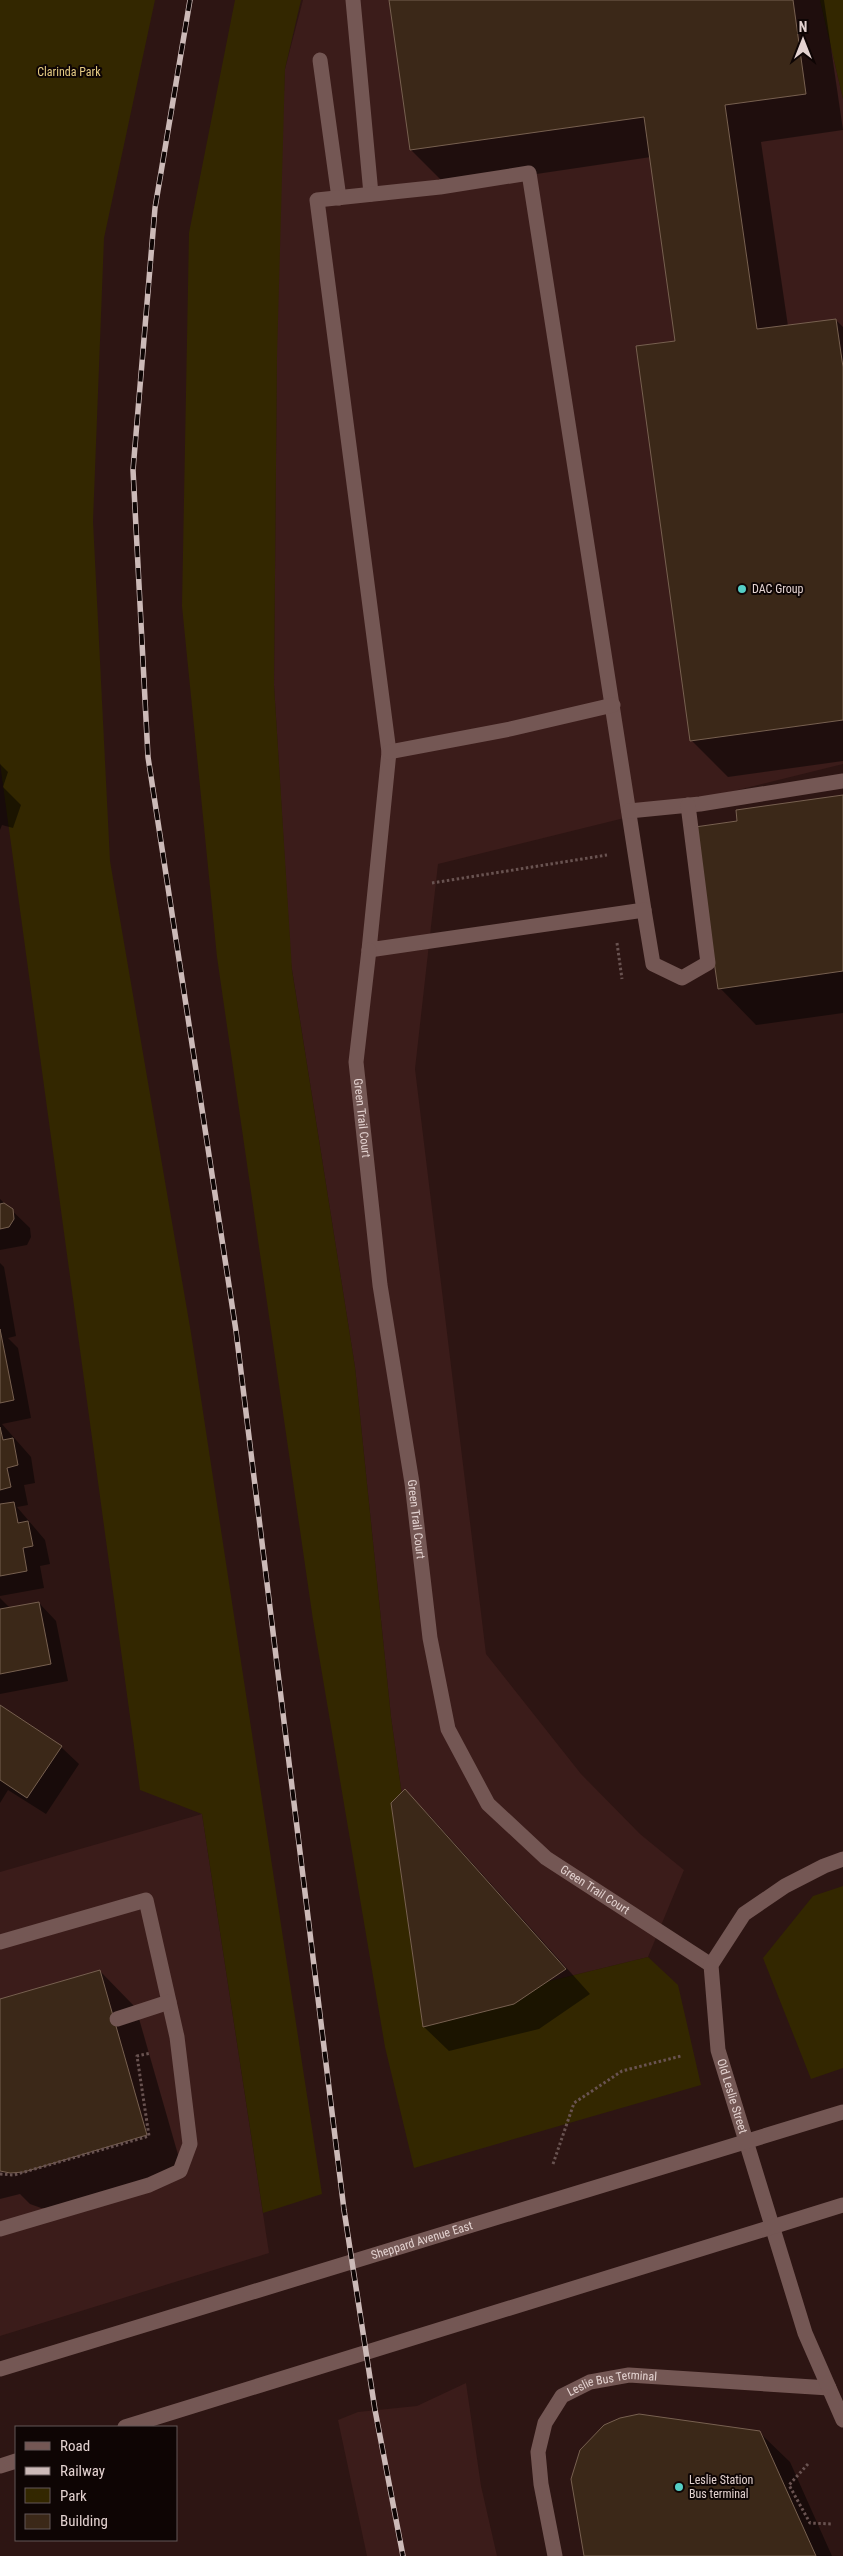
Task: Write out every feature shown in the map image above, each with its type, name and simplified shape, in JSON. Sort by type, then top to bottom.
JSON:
[{"type":"street","points":[[353,0],[371,194]]},
{"type":"street","points":[[320,60],[339,198],[440,187],[529,173],[653,964],[682,978],[708,963],[688,805]]},
{"type":"street","name":"Green Trail Court","points":[[339,198],[317,200],[389,752],[356,1062],[380,1285],[412,1483],[430,1638],[448,1729],[488,1804],[546,1858],[711,1965]]},
{"type":"street","points":[[389,752],[510,729],[613,705]]},
{"type":"street","points":[[629,811],[688,805],[843,781]]},
{"type":"street","points":[[369,950],[644,910]]},
{"type":"street","points":[[711,1965],[744,1914],[785,1886],[824,1866],[843,1859]]},
{"type":"street","points":[[0,1942],[146,1900],[178,2046],[190,2144],[180,2171],[149,2185],[0,2229]]},
{"type":"street","name":"Old Leslie Street","points":[[711,1965],[718,2050],[795,2302],[806,2333],[836,2388],[843,2420]]},
{"type":"street","points":[[117,2018],[169,2002]]},
{"type":"street","name":"Sheppard Avenue East","points":[[0,2369],[843,2112]]},
{"type":"street","points":[[129,2426],[843,2205]]},
{"type":"street","name":"Leslie Bus Terminal","points":[[555,2556],[541,2484],[538,2452],[544,2423],[562,2396],[590,2382],[629,2375],[836,2388]]},
{"type":"street","points":[[0,2466],[15,2461]]},
{"type":"path","points":[[432,883],[610,855]]},
{"type":"path","points":[[0,2174],[14,2175],[149,2136],[137,2056],[178,2046]]},
{"type":"path","points":[[553,2164],[574,2103],[622,2071],[681,2056]]},
{"type":"path","points":[[808,2464],[789,2485],[810,2523],[832,2524]]},
{"type":"shaded area","points":[[303,0],[820,0],[843,99],[843,764],[438,864],[415,1069],[486,1654],[581,1774],[640,1834],[684,1870],[648,1957],[432,2010],[391,1717],[355,1367],[291,963],[274,685],[278,226],[285,69]]},
{"type":"shaded area","points":[[202,1814],[269,2253],[0,2336],[0,1872]]},
{"type":"shaded area","points":[[466,2383],[481,2486],[497,2556],[367,2556],[338,2420],[358,2412],[417,2406]]},
{"type":"green space","name":"Clarinda Park","points":[[0,0],[155,0],[104,238],[93,521],[110,861],[191,1333],[322,2194],[263,2213],[202,1814],[140,1790],[0,763]]},
{"type":"green space","points":[[235,0],[301,0],[285,69],[277,357],[274,685],[292,970],[355,1367],[391,1717],[432,2010],[648,1957],[678,1985],[701,2085],[414,2168],[385,2047],[313,1620],[217,957],[182,606],[189,233]]},
{"type":"green space","points":[[820,0],[843,0],[843,99]]},
{"type":"green space","points":[[843,1886],[843,2068],[811,2079],[763,1958],[813,1896]]},
{"type":"building","points":[[389,0],[793,0],[806,94],[725,105],[757,329],[836,319],[843,367],[843,720],[690,741],[636,346],[675,341],[644,117],[410,150]]},
{"type":"building","points":[[843,795],[843,971],[718,989],[695,827],[737,821],[736,810]]},
{"type":"building","points":[[4,1203],[13,1209],[14,1219],[9,1227],[0,1229],[0,1204]]},
{"type":"building","points":[[0,1329],[14,1400],[0,1403]]},
{"type":"building","points":[[0,1427],[3,1440],[13,1438],[18,1465],[7,1468],[11,1487],[0,1490]]},
{"type":"building","points":[[14,1502],[18,1523],[28,1521],[33,1546],[23,1548],[27,1571],[0,1576],[0,1504]]},
{"type":"building","points":[[39,1602],[51,1664],[0,1674],[0,1609]]},
{"type":"building","points":[[0,1705],[62,1746],[27,1798],[0,1780]]},
{"type":"building","points":[[405,1789],[566,1969],[514,2004],[423,2027],[391,1803]]},
{"type":"building","points":[[100,1970],[147,2135],[24,2172],[10,2173],[0,2171],[0,1999]]},
{"type":"building","name":"Leslie Station Bus terminal","points":[[639,2414],[760,2431],[816,2556],[584,2556],[571,2479],[580,2450],[604,2425],[620,2418]]},
{"type":"railway","points":[[190,0],[155,208],[133,470],[148,757],[236,1331],[344,2210],[375,2410],[403,2556]]},
{"type":"place","name":"DAC Group","points":[[742,589]]},
{"type":"place","name":"Leslie Station Bus terminal","points":[[679,2487]]}]
